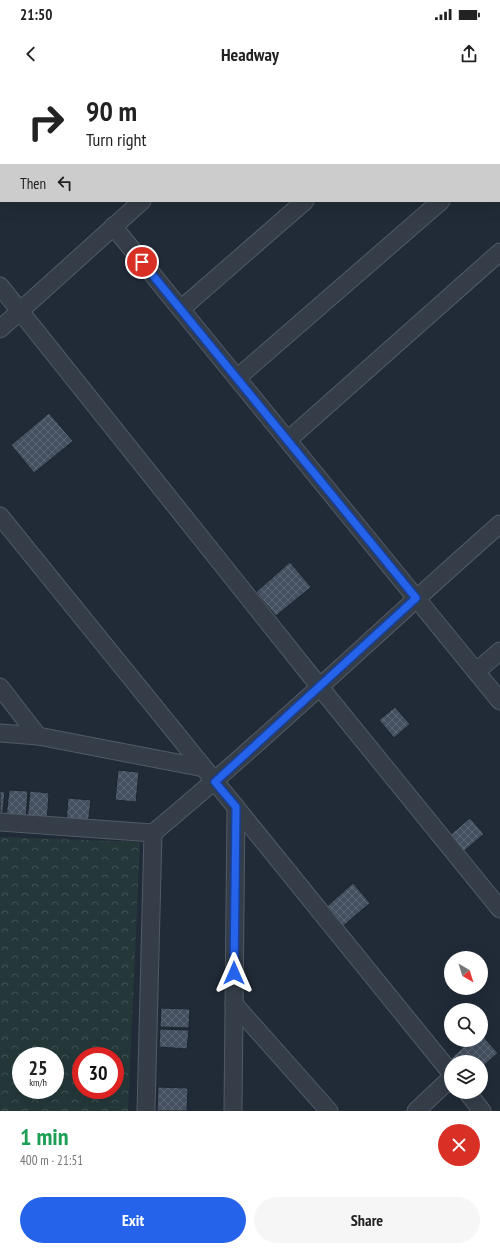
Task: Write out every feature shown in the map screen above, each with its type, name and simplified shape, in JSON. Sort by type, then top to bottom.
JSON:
[{"type":"street","points":[[0,329],[141,202]]},
{"type":"street","points":[[181,309],[304,202]]},
{"type":"street","points":[[237,378],[440,202]]},
{"type":"street","points":[[113,226],[500,701]]},
{"type":"street","points":[[288,440],[500,252]]},
{"type":"street","points":[[0,286],[319,686],[500,909]]},
{"type":"street","points":[[0,516],[444,1064]]},
{"type":"street","points":[[0,822],[153,833],[215,782],[416,598],[500,524]]},
{"type":"street","points":[[476,672],[500,651]]},
{"type":"street","points":[[0,687],[38,736]]},
{"type":"street","points":[[0,733],[38,736],[204,768]]},
{"type":"street","points":[[233,1111],[236,807]]},
{"type":"street","points":[[146,1111],[153,833]]},
{"type":"street","points":[[234,1004],[330,1111]]},
{"type":"street","points":[[416,1111],[444,1085]]},
{"type":"street","points":[[473,1099],[482,1111]]},
{"type":"green space","points":[[0,837],[140,842],[128,1111],[0,1111]]},
{"type":"building","points":[[49,413],[73,441],[34,473],[11,445]]},
{"type":"building","points":[[290,562],[311,587],[276,616],[256,592]]},
{"type":"building","points":[[395,707],[410,724],[394,738],[379,720]]},
{"type":"building","points":[[118,770],[139,772],[136,802],[115,800]]},
{"type":"building","points":[[9,790],[28,791],[26,820],[6,818]]},
{"type":"building","points":[[0,791],[5,792],[2,819],[0,818]]},
{"type":"building","points":[[30,791],[49,793],[47,823],[27,821]]},
{"type":"building","points":[[68,798],[91,800],[88,825],[66,823]]},
{"type":"building","points":[[470,818],[484,834],[464,851],[450,835]]},
{"type":"building","points":[[353,883],[370,903],[341,928],[324,909]]},
{"type":"building","points":[[161,1008],[190,1009],[189,1028],[160,1027]]},
{"type":"building","points":[[160,1029],[189,1030],[187,1049],[159,1047]]},
{"type":"building","points":[[488,1042],[498,1053],[488,1062],[488,1055],[455,1055],[463,1047],[488,1047]]},
{"type":"building","points":[[158,1087],[188,1088],[187,1111],[157,1111]]},
{"type":"route","points":[[142,262],[416,598],[215,782],[236,807],[234,973]]}]
